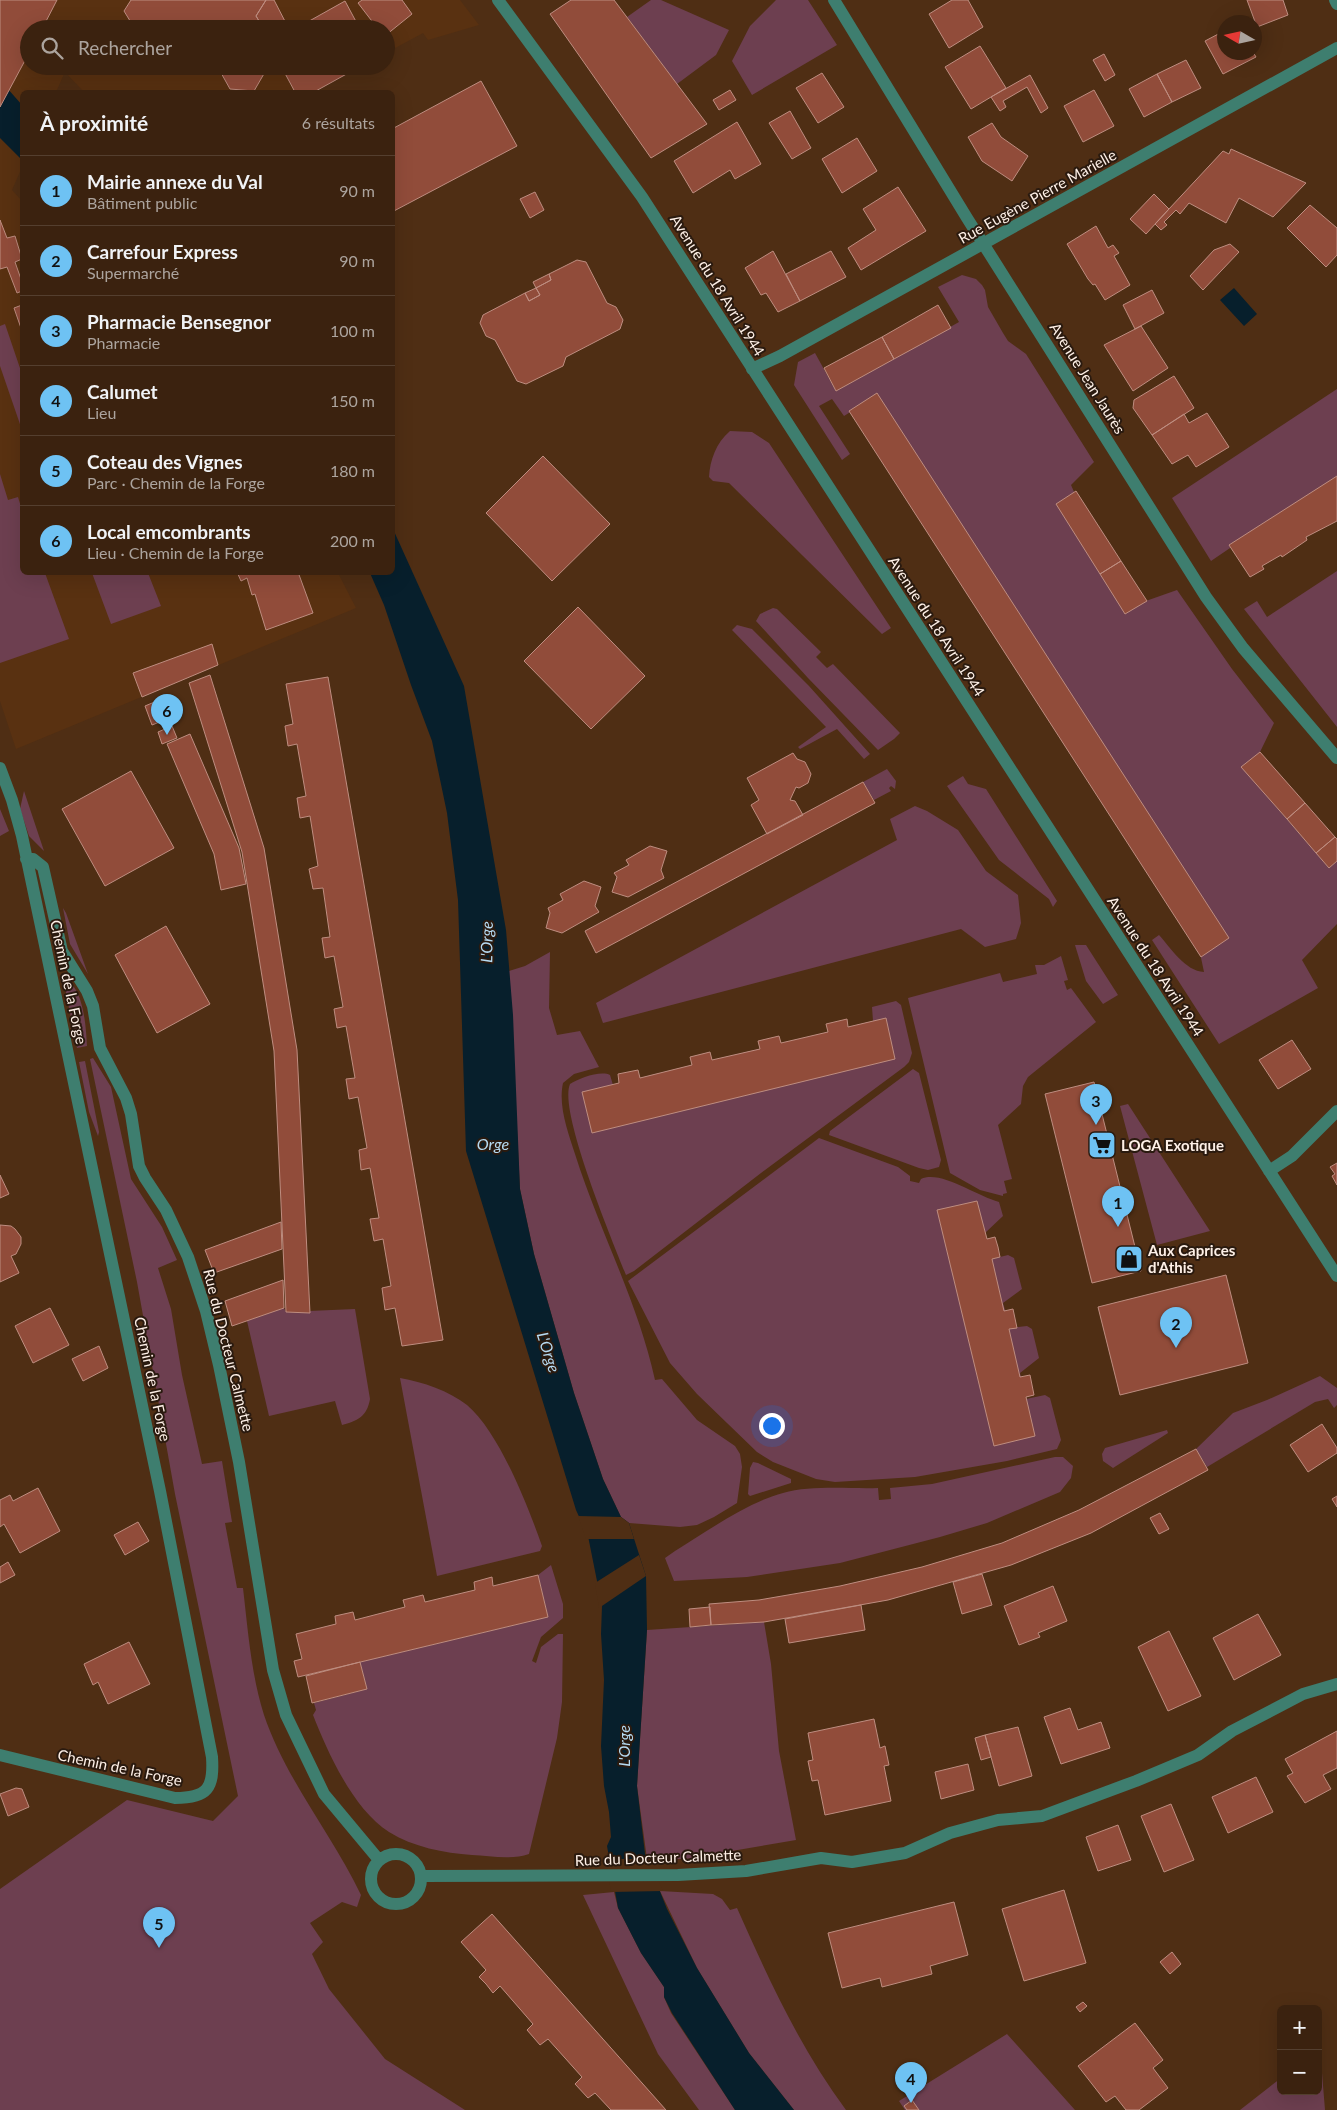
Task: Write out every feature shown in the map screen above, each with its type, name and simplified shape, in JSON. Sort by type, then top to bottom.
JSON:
[{"type":"street","name":"Avenue du 18 Avril 1944","points":[[498,0],[642,196],[1337,1276]]},
{"type":"street","name":"Avenue Jean Jaurès","points":[[834,0],[1206,596],[1243,648],[1337,758]]},
{"type":"street","points":[[1335,0],[1337,4]]},
{"type":"street","name":"Rue Eugène Pierre Marielle","points":[[752,369],[780,356],[1337,48]]},
{"type":"street","name":"Chemin de la Forge","points":[[0,768],[12,800],[26,859],[160,1491],[212,1757],[213,1777],[210,1786],[192,1798],[175,1798],[0,1755]]},
{"type":"street","name":"Rue du Docteur Calmette","points":[[26,859],[33,859],[43,867],[62,951],[88,991],[100,1048],[126,1098],[131,1114],[140,1166],[145,1178],[166,1210],[188,1257],[215,1347],[239,1462],[270,1654],[286,1714],[324,1794],[379,1860]]},
{"type":"street","points":[[1269,1171],[1292,1156],[1337,1111]]},
{"type":"street","name":"Rue du Docteur Calmette","points":[[421,1876],[678,1875],[746,1871],[821,1858],[852,1862],[905,1853],[950,1833],[998,1820],[1042,1816],[1127,1785],[1198,1755],[1232,1731],[1303,1694],[1337,1684]]},
{"type":"street","points":[[401,1854],[415,1862],[421,1876],[421,1884],[412,1898],[396,1904],[380,1898],[371,1884],[374,1867],[379,1860],[386,1856],[401,1854]]},
{"type":"shaded area","points":[[0,0],[460,0],[479,25],[428,40],[423,33],[395,48],[395,20],[20,20],[20,75],[64,75],[57,90],[20,90],[20,172],[12,190],[20,199],[20,575],[339,575],[356,608],[16,749],[0,701]]},
{"type":"shaded area","points":[[651,0],[661,0],[729,30],[716,55],[677,84],[627,17]]},
{"type":"shaded area","points":[[776,0],[808,0],[837,45],[752,95],[732,61],[750,26]]},
{"type":"shaded area","points":[[68,75],[345,75],[318,90],[82,90]]},
{"type":"shaded area","points":[[962,275],[976,279],[982,285],[985,290],[988,307],[1008,341],[1026,354],[1094,462],[1071,485],[1126,608],[1177,590],[1232,669],[1274,723],[1260,752],[1242,767],[1329,868],[1337,861],[1337,924],[1302,960],[1318,988],[1219,1044],[1152,940],[1159,935],[1191,968],[1204,972],[1200,953],[876,396],[844,416],[832,399],[819,406],[850,454],[842,460],[794,385],[798,362],[815,353],[836,391],[959,322],[938,287]]},
{"type":"shaded area","points":[[5,324],[20,368],[20,424],[0,366],[0,326]]},
{"type":"shaded area","points":[[1337,389],[1337,514],[1233,546],[1211,561],[1172,498]]},
{"type":"shaded area","points":[[730,431],[752,432],[769,443],[891,628],[882,634],[729,483],[713,481],[709,477],[715,452],[721,441]]},
{"type":"shaded area","points":[[0,474],[8,500],[18,497],[20,504],[20,575],[46,575],[69,639],[0,663]]},
{"type":"shaded area","points":[[1337,571],[1337,727],[1244,609],[1257,601],[1267,617]]},
{"type":"shaded area","points":[[93,575],[149,575],[161,606],[111,624]]},
{"type":"shaded area","points":[[773,608],[777,609],[821,652],[816,657],[827,668],[833,664],[900,733],[894,739],[878,750],[808,678],[756,621],[760,614]]},
{"type":"shaded area","points":[[737,625],[752,629],[809,686],[870,754],[864,759],[837,729],[800,749],[798,747],[826,727],[732,630]]},
{"type":"shaded area","points":[[887,769],[896,781],[895,789],[891,786],[889,788],[891,791],[874,800],[863,782]]},
{"type":"shaded area","points":[[963,776],[968,784],[986,789],[1057,901],[1053,907],[1049,899],[999,860],[947,786]]},
{"type":"shaded area","points":[[24,791],[44,851],[29,836],[20,809]]},
{"type":"shaded area","points":[[915,806],[958,830],[986,871],[1018,895],[1021,923],[1016,939],[985,947],[961,929],[603,1023],[596,1003],[897,840],[890,819]]},
{"type":"shaded area","points":[[0,809],[9,831],[0,836]]},
{"type":"shaded area","points":[[63,908],[66,913],[88,974],[70,944]]},
{"type":"shaded area","points":[[1075,945],[1086,945],[1118,995],[1103,1004],[1086,981]]},
{"type":"shaded area","points":[[550,952],[549,1008],[557,1035],[580,1031],[599,1067],[574,1074],[563,1083],[564,1119],[595,1210],[639,1322],[655,1380],[662,1379],[697,1420],[735,1446],[740,1454],[742,1467],[737,1503],[697,1525],[680,1527],[629,1523],[621,1517],[603,1479],[574,1393],[534,1254],[520,1189],[509,971],[525,966]]},
{"type":"shaded area","points":[[1061,956],[1068,980],[1064,981],[1067,990],[1071,988],[1096,1022],[1028,1077],[1023,1086],[1021,1104],[998,1125],[1012,1179],[1004,1181],[1007,1193],[1003,1194],[1003,1196],[980,1190],[950,1173],[908,998],[1000,973],[1003,982],[1037,974],[1035,965],[1044,965]]},
{"type":"shaded area","points":[[66,980],[77,992],[80,1000],[85,1020],[87,1046],[77,1048],[64,983]]},
{"type":"shaded area","points":[[896,1001],[901,1005],[912,1053],[909,1062],[634,1271],[626,1275],[599,1207],[579,1148],[568,1099],[570,1084],[584,1077],[601,1073],[610,1075],[613,1085],[873,1021],[872,1007]]},
{"type":"shaded area","points":[[93,1058],[111,1087],[131,1179],[162,1227],[177,1260],[158,1268],[171,1309],[182,1375],[202,1464],[222,1461],[232,1522],[225,1523],[237,1588],[243,1588],[253,1668],[264,1715],[284,1762],[337,1850],[361,1895],[357,1907],[342,1902],[310,1923],[323,1942],[312,1954],[329,1989],[385,2059],[465,2110],[0,2110],[0,1889],[127,1800],[213,1821],[238,1796],[175,1494],[137,1282],[90,1059]]},
{"type":"shaded area","points":[[85,1061],[99,1132],[98,1136],[89,1112],[79,1062]]},
{"type":"shaded area","points":[[913,1069],[919,1073],[941,1160],[939,1167],[928,1170],[919,1168],[829,1135],[830,1131]]},
{"type":"shaded area","points":[[1128,1104],[1210,1231],[1157,1245],[1120,1106]]},
{"type":"shaded area","points":[[819,1138],[898,1167],[910,1176],[910,1181],[919,1183],[921,1179],[929,1177],[938,1178],[999,1202],[1003,1216],[985,1233],[992,1259],[1008,1255],[1014,1258],[1022,1289],[1003,1303],[1010,1328],[1027,1326],[1032,1329],[1039,1358],[1020,1373],[1026,1399],[1045,1395],[1050,1398],[1061,1440],[1057,1449],[1007,1461],[915,1477],[835,1482],[816,1479],[773,1462],[757,1452],[697,1394],[670,1363],[628,1281]]},
{"type":"shaded area","points":[[284,1308],[286,1312],[355,1309],[370,1399],[369,1405],[361,1417],[342,1425],[335,1401],[269,1416],[247,1321]]},
{"type":"shaded area","points":[[1320,1376],[1337,1388],[1337,1405],[1334,1408],[1328,1399],[1315,1402],[1207,1467],[1196,1449],[1233,1413]]},
{"type":"shaded area","points":[[400,1378],[444,1391],[467,1405],[479,1417],[501,1451],[521,1491],[542,1546],[540,1551],[437,1576]]},
{"type":"shaded area","points":[[1167,1430],[1168,1433],[1113,1468],[1103,1461],[1102,1454],[1105,1448]]},
{"type":"shaded area","points":[[1055,1457],[1063,1457],[1073,1466],[1071,1478],[1060,1492],[987,1523],[840,1563],[747,1577],[674,1581],[665,1558],[742,1510],[783,1493],[818,1488],[878,1488],[879,1500],[891,1499],[890,1488],[932,1484]]},
{"type":"shaded area","points":[[753,1462],[791,1479],[791,1483],[750,1496],[748,1494],[750,1468]]},
{"type":"shaded area","points":[[551,1565],[563,1604],[563,1618],[541,1637],[532,1661],[536,1663],[541,1647],[558,1634],[563,1634],[562,1702],[557,1738],[529,1854],[501,1857],[451,1853],[408,1842],[389,1832],[364,1809],[343,1779],[313,1715],[316,1710],[314,1703],[367,1689],[360,1662],[548,1617],[538,1575]]},
{"type":"shaded area","points":[[764,1622],[771,1664],[779,1751],[796,1840],[685,1859],[647,1859],[637,1786],[647,1630]]},
{"type":"shaded area","points":[[660,1891],[713,1894],[722,1899],[730,1910],[737,1908],[799,2037],[846,2110],[794,2110],[749,2053],[697,1968]]},
{"type":"shaded area","points":[[614,1892],[618,1908],[641,1953],[664,1987],[664,1997],[671,2013],[735,2110],[699,2110],[658,2054],[583,1895]]},
{"type":"shaded area","points":[[1007,2034],[1075,2110],[905,2110],[899,2101]]},
{"type":"shaded area","points":[[1322,2073],[1325,2110],[1240,2110],[1277,2081],[1277,2095],[1322,2095]]},
{"type":"water","points":[[0,80],[20,103],[20,158],[0,138]]},
{"type":"water","points":[[1234,288],[1257,314],[1244,326],[1220,300]]},
{"type":"water","name":"Orge","points":[[395,533],[464,686],[506,930],[513,1015],[520,1189],[534,1254],[574,1393],[603,1479],[621,1517],[629,1523],[646,1576],[647,1630],[637,1786],[645,1854],[667,1909],[697,1968],[749,2053],[794,2110],[735,2110],[672,2013],[664,1997],[664,1987],[641,1953],[618,1908],[607,1846],[611,1837],[601,1746],[604,1680],[601,1634],[602,1606],[588,1536],[576,1510],[466,1151],[458,900],[447,813],[432,741],[384,605],[371,575],[395,575]]},
{"type":"pier","points":[[578,1516],[621,1517],[629,1523],[634,1539],[586,1539]]},
{"type":"pier","points":[[639,1555],[646,1576],[599,1608],[595,1583]]},
{"type":"pier","points":[[606,1859],[649,1859],[663,1891],[611,1892]]},
{"type":"building","points":[[0,0],[57,0],[47,20],[20,20],[20,70],[0,107]]},
{"type":"building","points":[[131,0],[266,0],[256,16],[258,20],[130,20],[124,11]]},
{"type":"building","points":[[266,0],[274,0],[284,20],[258,20],[256,16]]},
{"type":"building","points":[[362,0],[402,0],[412,14],[395,28],[395,20],[371,20],[358,3]]},
{"type":"building","points":[[571,0],[614,0],[707,124],[651,158],[550,14]]},
{"type":"building","points":[[952,0],[968,0],[983,27],[949,48],[929,14]]},
{"type":"building","points":[[1247,0],[1283,0],[1288,15],[1262,25],[1262,15],[1253,15]]},
{"type":"building","points":[[345,1],[355,20],[311,20]]},
{"type":"building","points":[[1217,35],[1217,60],[1250,60],[1223,74],[1205,41]]},
{"type":"building","points":[[980,46],[1006,88],[971,109],[945,67]]},
{"type":"building","points":[[1104,54],[1115,75],[1105,81],[1093,60]]},
{"type":"building","points":[[1186,60],[1201,88],[1172,102],[1157,74]]},
{"type":"building","points":[[822,73],[844,107],[818,123],[796,88]]},
{"type":"building","points":[[1157,74],[1172,102],[1144,117],[1129,89]]},
{"type":"building","points":[[222,75],[263,75],[255,90],[230,89]]},
{"type":"building","points":[[286,75],[345,75],[318,90],[294,90]]},
{"type":"building","points":[[1030,75],[1048,108],[1041,113],[1027,87],[1003,101],[1006,107],[1000,111],[991,97]]},
{"type":"building","points":[[481,81],[517,146],[395,210],[395,127]]},
{"type":"building","points":[[730,90],[736,100],[719,110],[713,100]]},
{"type":"building","points":[[1094,90],[1114,126],[1083,142],[1064,106]]},
{"type":"building","points":[[790,111],[811,148],[792,159],[769,123]]},
{"type":"building","points":[[737,122],[761,164],[735,179],[730,170],[693,193],[674,161]]},
{"type":"building","points":[[992,123],[1001,137],[1028,156],[1012,181],[982,161],[968,137]]},
{"type":"building","points":[[857,138],[877,171],[842,193],[822,159]]},
{"type":"building","points":[[1231,149],[1306,183],[1273,217],[1239,198],[1226,223],[1189,203],[1180,214],[1176,210],[1164,222],[1167,225],[1161,230],[1155,224],[1223,151],[1229,154]]},
{"type":"building","points":[[898,187],[926,231],[861,270],[848,248],[876,230],[863,209]]},
{"type":"building","points":[[535,192],[544,210],[530,218],[520,199]]},
{"type":"building","points":[[1154,194],[1169,209],[1146,234],[1130,219]]},
{"type":"building","points":[[1310,205],[1337,228],[1337,255],[1326,267],[1287,228]]},
{"type":"building","points":[[0,220],[7,238],[15,236],[20,252],[20,260],[15,262],[20,276],[20,292],[17,293],[7,267],[0,269]]},
{"type":"building","points":[[1096,226],[1108,248],[1113,245],[1119,253],[1114,256],[1130,285],[1105,300],[1095,284],[1093,285],[1088,279],[1067,244]]},
{"type":"building","points":[[1230,244],[1239,252],[1203,290],[1190,276],[1214,250]]},
{"type":"building","points":[[773,251],[800,301],[778,312],[766,293],[761,295],[745,268]]},
{"type":"building","points":[[831,251],[846,277],[800,301],[786,274]]},
{"type":"building","points":[[577,260],[586,262],[607,303],[616,307],[623,320],[620,329],[566,357],[563,366],[526,384],[517,381],[495,340],[486,336],[480,323],[483,315],[525,293],[529,301],[540,295],[536,288],[551,280],[549,274]]},
{"type":"building","points":[[549,274],[551,280],[536,288],[533,282]]},
{"type":"building","points":[[536,288],[540,295],[529,301],[525,293]]},
{"type":"building","points":[[1152,290],[1164,313],[1135,329],[1123,305]]},
{"type":"building","points":[[938,305],[951,328],[894,359],[882,337]]},
{"type":"building","points":[[20,306],[20,325],[14,308]]},
{"type":"building","points":[[1141,326],[1168,368],[1133,391],[1104,345]]},
{"type":"building","points":[[882,337],[894,359],[836,391],[824,368]]},
{"type":"building","points":[[1174,376],[1194,408],[1152,435],[1133,408],[1134,400]]},
{"type":"building","points":[[877,393],[1229,938],[1201,957],[849,411]]},
{"type":"building","points":[[1207,413],[1229,447],[1196,467],[1188,455],[1172,464],[1152,435],[1184,414],[1189,423]]},
{"type":"building","points":[[543,456],[610,524],[552,581],[486,513]]},
{"type":"building","points":[[1337,476],[1337,521],[1306,537],[1307,540],[1282,557],[1281,555],[1262,566],[1264,569],[1250,577],[1229,545]]},
{"type":"building","points":[[1076,491],[1121,561],[1100,574],[1056,504]]},
{"type":"building","points":[[1121,561],[1147,601],[1125,614],[1100,574]]},
{"type":"building","points":[[238,575],[299,575],[313,613],[266,630],[255,594],[252,595],[247,578],[241,581]]},
{"type":"building","points":[[578,607],[645,676],[591,729],[524,661]]},
{"type":"building","points":[[212,644],[218,665],[142,697],[133,673]]},
{"type":"building","points":[[210,675],[264,848],[297,1050],[310,1313],[286,1312],[274,1051],[242,852],[189,683]]},
{"type":"building","points":[[328,677],[443,1340],[402,1346],[395,1308],[385,1310],[382,1288],[391,1286],[383,1239],[374,1241],[370,1219],[379,1218],[370,1168],[361,1170],[359,1150],[367,1148],[358,1097],[349,1099],[346,1079],[355,1078],[346,1026],[337,1028],[334,1009],[343,1007],[334,956],[325,958],[322,938],[330,937],[323,888],[313,889],[309,869],[318,866],[310,816],[300,818],[297,798],[306,796],[297,744],[288,746],[285,726],[293,724],[286,684]]},
{"type":"building","points":[[164,698],[172,717],[152,725],[145,706]]},
{"type":"building","points":[[172,726],[177,738],[162,744],[158,732]]},
{"type":"building","points":[[190,734],[239,848],[246,884],[221,890],[214,854],[167,744]]},
{"type":"building","points":[[1260,752],[1305,803],[1287,819],[1241,767]]},
{"type":"building","points":[[793,753],[797,759],[805,762],[811,774],[808,783],[799,788],[796,787],[790,800],[795,801],[803,815],[767,834],[751,805],[759,800],[747,778]]},
{"type":"building","points":[[131,771],[174,848],[105,886],[62,809]]},
{"type":"building","points":[[863,782],[875,803],[596,953],[585,931]]},
{"type":"building","points":[[1305,803],[1335,837],[1316,853],[1287,819]]},
{"type":"building","points":[[1335,837],[1337,839],[1337,861],[1329,868],[1316,853]]},
{"type":"building","points":[[650,846],[667,851],[661,870],[664,878],[628,897],[612,892],[617,877],[614,873],[629,865],[626,860]]},
{"type":"building","points":[[584,881],[601,887],[595,906],[599,912],[562,933],[546,928],[550,913],[548,908],[563,900],[560,894]]},
{"type":"building","points":[[166,926],[210,1004],[157,1033],[115,955]]},
{"type":"building","points":[[886,1018],[895,1059],[592,1133],[582,1092],[619,1083],[618,1074],[638,1070],[640,1078],[692,1065],[690,1057],[710,1052],[712,1060],[760,1049],[758,1041],[779,1036],[781,1043],[828,1032],[826,1024],[847,1019],[848,1027]]},
{"type":"building","points":[[1292,1040],[1311,1069],[1278,1089],[1259,1060]]},
{"type":"building","points":[[1094,1082],[1141,1271],[1092,1283],[1045,1094]]},
{"type":"building","points":[[1337,1163],[1337,1185],[1332,1176],[1335,1174],[1330,1167]]},
{"type":"building","points":[[0,1175],[9,1194],[0,1198]]},
{"type":"building","points":[[977,1201],[987,1239],[995,1237],[998,1247],[1000,1257],[992,1259],[1004,1311],[1013,1309],[1017,1328],[1009,1329],[1020,1377],[1030,1375],[1034,1395],[1026,1397],[1035,1436],[994,1446],[937,1210]]},
{"type":"building","points":[[281,1222],[282,1249],[214,1273],[205,1250]]},
{"type":"building","points":[[0,1225],[11,1226],[15,1229],[21,1237],[21,1244],[16,1254],[11,1256],[19,1273],[0,1282]]},
{"type":"building","points":[[1226,1275],[1248,1363],[1120,1395],[1098,1307]]},
{"type":"building","points":[[283,1280],[284,1308],[232,1326],[225,1301]]},
{"type":"building","points":[[50,1308],[69,1345],[33,1363],[15,1326]]},
{"type":"building","points":[[99,1346],[108,1368],[83,1381],[72,1359]]},
{"type":"building","points":[[1322,1424],[1337,1448],[1337,1453],[1308,1472],[1290,1445]]},
{"type":"building","points":[[1196,1449],[1208,1470],[1091,1533],[1011,1565],[888,1600],[764,1622],[711,1625],[709,1604],[759,1600],[840,1586],[922,1567],[1002,1543],[1079,1510]]},
{"type":"building","points":[[38,1488],[60,1531],[20,1553],[4,1524],[0,1527],[0,1500],[10,1495],[13,1501]]},
{"type":"building","points":[[1337,1496],[1337,1507],[1332,1499]]},
{"type":"building","points":[[1160,1513],[1169,1529],[1159,1534],[1150,1518]]},
{"type":"building","points":[[138,1522],[149,1541],[125,1555],[114,1535]]},
{"type":"building","points":[[8,1562],[15,1575],[0,1583],[0,1567]]},
{"type":"building","points":[[982,1574],[992,1605],[962,1614],[953,1582]]},
{"type":"building","points":[[538,1575],[548,1617],[298,1677],[294,1661],[302,1659],[296,1634],[336,1624],[335,1616],[353,1612],[355,1620],[405,1607],[403,1600],[423,1595],[425,1602],[475,1590],[474,1582],[492,1577],[493,1586]]},
{"type":"building","points":[[1053,1586],[1067,1621],[1038,1633],[1040,1637],[1019,1645],[1004,1606]]},
{"type":"building","points":[[861,1605],[865,1630],[789,1643],[785,1619]]},
{"type":"building","points":[[710,1607],[711,1625],[690,1627],[689,1609]]},
{"type":"building","points":[[1258,1614],[1281,1655],[1234,1680],[1213,1638]]},
{"type":"building","points":[[1169,1631],[1201,1696],[1168,1711],[1138,1647]]},
{"type":"building","points":[[129,1642],[150,1684],[108,1704],[98,1682],[93,1685],[84,1664]]},
{"type":"building","points":[[360,1662],[367,1689],[312,1703],[306,1676]]},
{"type":"building","points":[[1070,1708],[1078,1730],[1101,1722],[1110,1748],[1061,1764],[1044,1717]]},
{"type":"building","points":[[874,1719],[880,1748],[885,1746],[889,1765],[884,1766],[891,1801],[825,1815],[818,1780],[812,1781],[808,1761],[813,1760],[808,1733]]},
{"type":"building","points":[[1018,1727],[1032,1776],[999,1786],[985,1735]]},
{"type":"building","points":[[1337,1731],[1337,1768],[1323,1775],[1331,1789],[1305,1803],[1287,1776],[1293,1773],[1285,1759]]},
{"type":"building","points":[[985,1735],[991,1757],[981,1760],[975,1738]]},
{"type":"building","points":[[968,1764],[974,1790],[941,1799],[935,1772]]},
{"type":"building","points":[[1256,1777],[1273,1812],[1228,1833],[1212,1797]]},
{"type":"building","points":[[16,1788],[22,1789],[29,1807],[8,1816],[0,1794]]},
{"type":"building","points":[[1171,1804],[1194,1860],[1164,1872],[1141,1816]]},
{"type":"building","points":[[1118,1825],[1131,1860],[1098,1871],[1086,1837]]},
{"type":"building","points":[[1064,1890],[1086,1963],[1024,1981],[1002,1909]]},
{"type":"building","points":[[954,1902],[968,1955],[930,1966],[932,1974],[882,1987],[880,1978],[842,1988],[828,1933]]},
{"type":"building","points":[[492,1914],[666,2110],[611,2110],[595,2093],[588,2098],[575,2084],[582,2077],[548,2039],[540,2045],[527,2030],[533,2024],[500,1986],[493,1993],[479,1977],[486,1970],[461,1942]]},
{"type":"building","points":[[1172,1952],[1181,1964],[1170,1974],[1160,1962]]},
{"type":"building","points":[[1083,2002],[1087,2006],[1080,2012],[1076,2007]]},
{"type":"building","points":[[1135,2023],[1163,2060],[1153,2068],[1168,2088],[1139,2110],[1126,2110],[1115,2096],[1106,2102],[1078,2066]]},
{"type":"building","points":[[912,2100],[919,2110],[907,2110],[904,2106]]},
{"type":"place","name":"Local emcombrants","points":[[167,735]]},
{"type":"place","name":"Pharmacie Bensegnor","points":[[1096,1125]]},
{"type":"place","name":"LOGA Exotique","points":[[1102,1145]]},
{"type":"place","name":"Mairie annexe du Val","points":[[1118,1227]]},
{"type":"place","name":"Aux Caprices d'Athis","points":[[1129,1259]]},
{"type":"place","name":"Carrefour Express","points":[[1176,1348]]},
{"type":"place","name":"Coteau des Vignes","points":[[159,1948]]},
{"type":"place","name":"Calumet","points":[[911,2103]]},
{"type":"water label","name":"L'Orge","points":[[486,942]]},
{"type":"water label","name":"L'Orge","points":[[549,1352]]},
{"type":"water label","name":"L'Orge","points":[[623,1746]]}]
